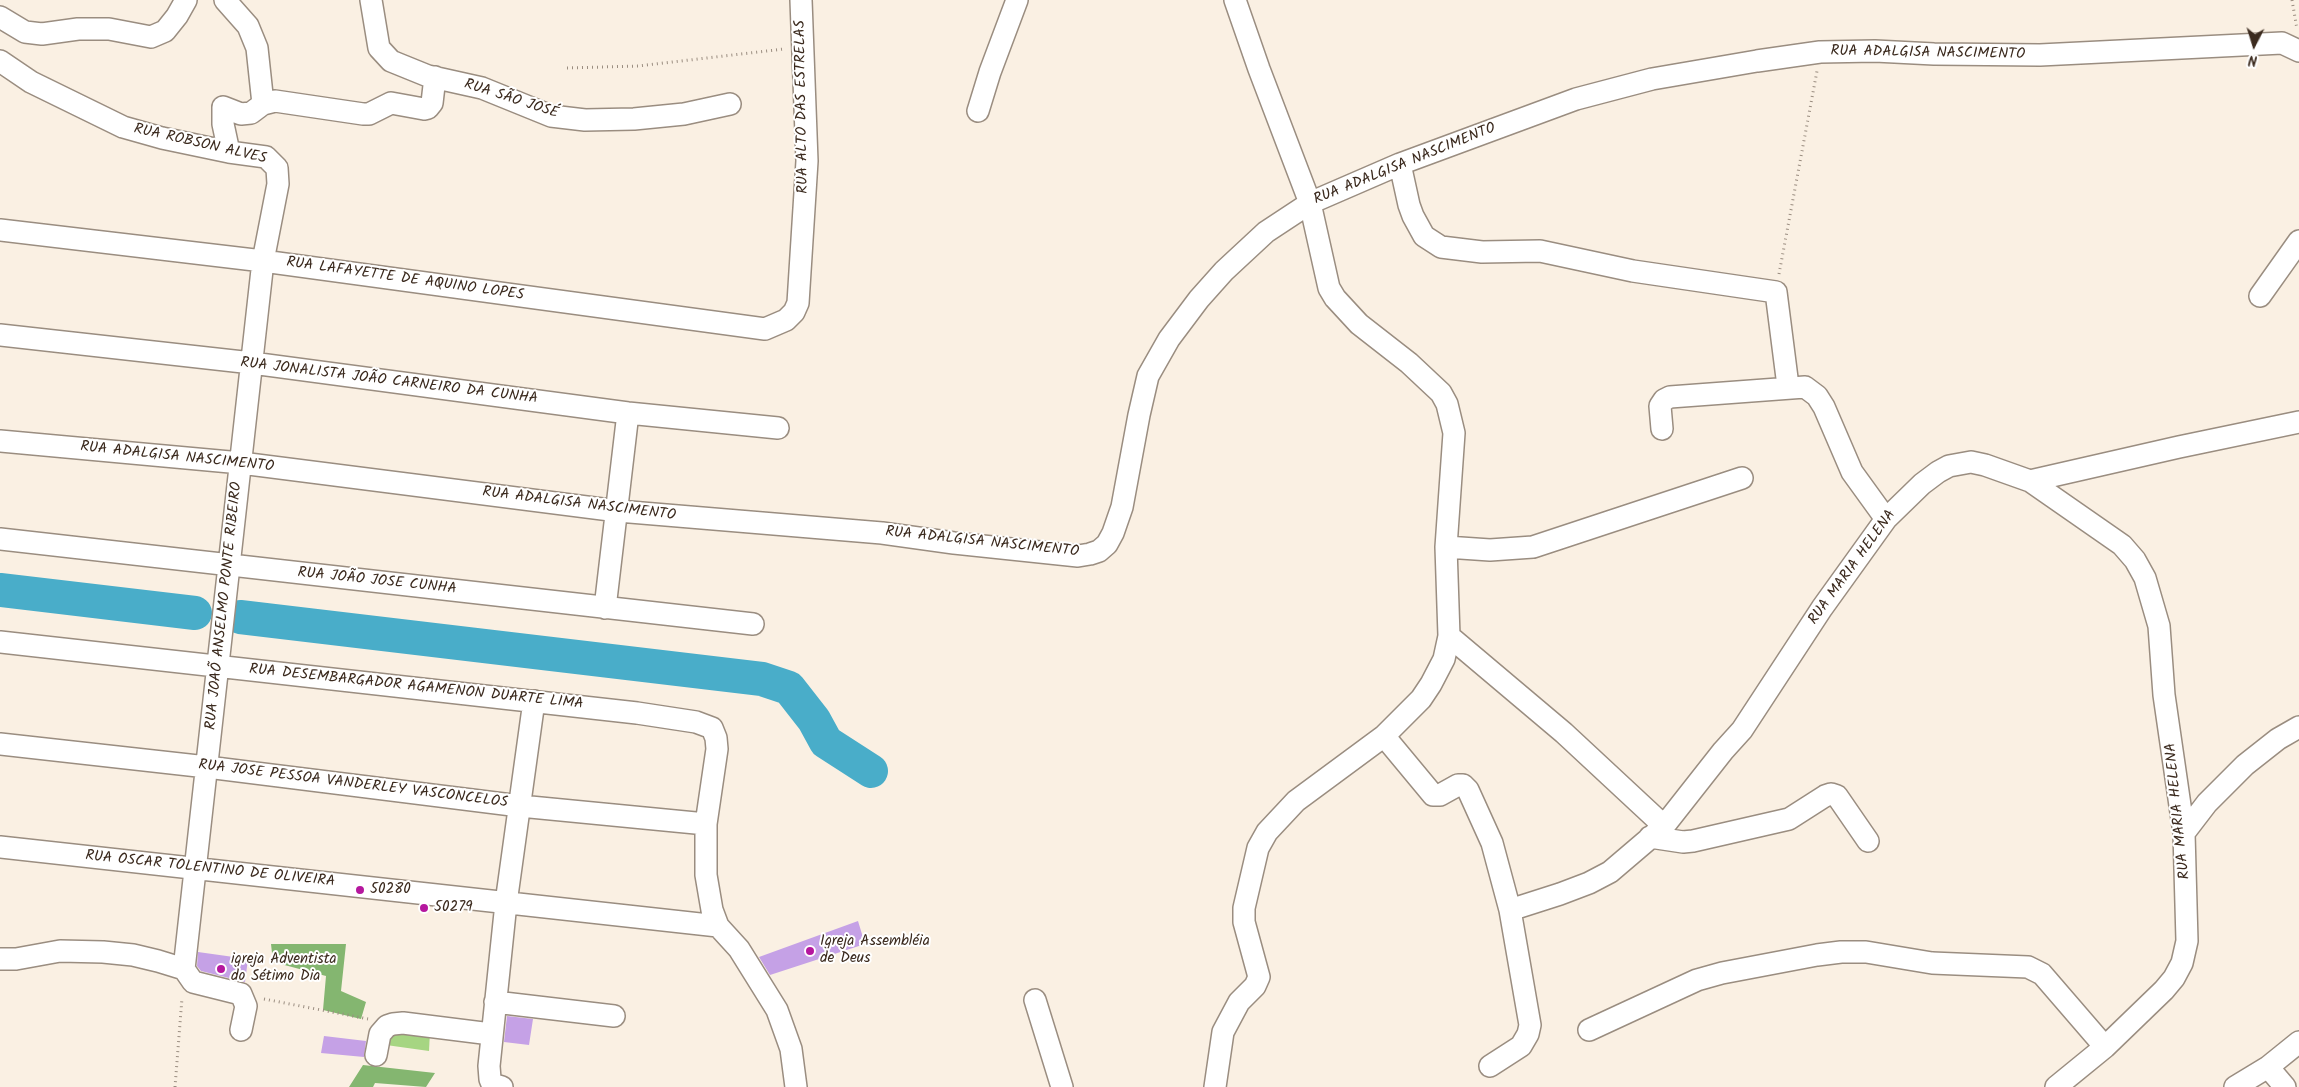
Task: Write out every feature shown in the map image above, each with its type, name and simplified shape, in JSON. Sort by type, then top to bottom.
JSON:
[{"type":"street","points":[[0,17],[25,32],[42,34],[78,29],[109,29],[151,37],[165,31],[177,16],[186,0]]},
{"type":"street","points":[[225,0],[248,26],[257,48],[264,104]]},
{"type":"street","name":"RUA SÃO JOSÉ","points":[[372,0],[378,48],[391,61],[435,77],[482,88],[551,116],[585,120],[684,114],[730,104]]},
{"type":"street","name":"RUA ALTO DAS ESTRELAS","points":[[798,303],[807,161],[801,0]]},
{"type":"street","points":[[978,111],[990,72],[1017,0]]},
{"type":"street","points":[[1215,1087],[1223,1032],[1239,1002],[1255,986],[1259,977],[1244,922],[1244,908],[1258,848],[1272,826],[1296,802],[1384,736],[1421,699],[1444,659],[1449,636],[1446,547],[1454,433],[1447,404],[1434,384],[1359,324],[1335,298],[1326,278],[1310,203],[1235,0]]},
{"type":"street","name":"RUA ADALGISA NASCIMENTO","points":[[0,440],[241,463],[618,511],[882,533],[954,543],[1078,556],[1099,551],[1113,533],[1122,507],[1148,376],[1158,358],[1199,299],[1236,258],[1266,232],[1310,203],[1400,164],[1576,98],[1652,80],[1757,60],[1820,52],[1875,51],[1934,54],[2040,55],[2282,43],[2298,40]]},
{"type":"street","name":"RUA ROBSON ALVES","points":[[0,60],[31,82],[123,127],[162,138],[229,152],[258,155],[270,159],[277,168],[278,184]]},
{"type":"street","points":[[229,152],[223,124],[223,107],[241,114],[251,113],[264,104],[275,100],[363,114],[369,114],[391,102],[424,109],[428,108],[432,103],[435,77]]},
{"type":"street","points":[[1400,164],[1413,216],[1424,236],[1441,247],[1482,252],[1540,251],[1633,271],[1776,292],[1788,386]]},
{"type":"street","name":"RUA JOAÕ ANSELMO PONTE RIBEIRO","points":[[184,970],[263,261],[278,184]]},
{"type":"street","name":"RUA LAFAYETTE DE AQUINO LOPES","points":[[0,230],[263,261],[430,285],[612,307],[748,328],[765,329],[776,325],[794,312],[798,303]]},
{"type":"street","points":[[2260,296],[2299,241]]},
{"type":"street","name":"RUA JONALISTA JOÃO CARNEIRO DA CUNHA","points":[[0,335],[252,363],[628,413],[778,428]]},
{"type":"street","points":[[1662,429],[1660,406],[1664,400],[1670,397],[1752,392],[1788,386],[1805,387],[1817,396],[1852,472],[1886,519]]},
{"type":"street","points":[[605,608],[618,511],[628,413]]},
{"type":"street","points":[[2030,482],[2179,447],[2299,422]]},
{"type":"street","name":"RUA MARIA HELENA","points":[[1510,910],[1589,883],[1610,872],[1657,831],[1723,750],[1742,730],[1822,608],[1886,519],[1922,484],[1949,466],[1971,462],[1985,465],[2030,482],[2122,545],[2135,560],[2145,578],[2158,626],[2164,695],[2184,832],[2187,941],[2182,963],[2174,978],[2164,990],[2105,1047],[2056,1087]]},
{"type":"street","points":[[1446,547],[1490,550],[1533,547],[1742,478]]},
{"type":"street","name":"RUA JOÃO JOSE CUNHA","points":[[0,539],[754,624]]},
{"type":"street","points":[[1449,636],[1564,733],[1657,831],[1683,842],[1693,841],[1779,821],[1796,815],[1825,796],[1832,794],[1837,796],[1868,841]]},
{"type":"street","name":"RUA DESEMBARGADOR AGAMENON DUARTE LIMA","points":[[0,642],[534,701],[696,722],[712,728],[716,738],[717,749],[706,824]]},
{"type":"street","points":[[502,1087],[492,1084],[489,1076],[491,1034],[506,903],[534,701]]},
{"type":"street","points":[[2184,832],[2207,803],[2245,765],[2278,739],[2299,727]]},
{"type":"street","points":[[1384,736],[1434,795],[1440,795],[1458,785],[1463,785],[1468,790],[1492,843],[1510,910],[1530,1025],[1528,1034],[1521,1046],[1490,1066]]},
{"type":"street","name":"RUA JOSE PESSOA VANDERLEY VASCONCELOS","points":[[0,744],[207,767],[520,806],[706,824]]},
{"type":"street","points":[[706,824],[706,874],[709,896],[718,926],[739,949],[777,1010],[791,1049],[796,1087]]},
{"type":"street","name":"RUA OSCAR TOLENTINO DE OLIVEIRA","points":[[0,847],[718,926]]},
{"type":"street","points":[[0,959],[60,950],[104,952],[132,955],[184,970],[193,982],[241,994],[246,1006],[241,1030]]},
{"type":"street","points":[[1589,1030],[1705,977],[1817,955],[1841,952],[1866,952],[1932,963],[2028,967],[2042,974],[2105,1047]]},
{"type":"street","points":[[1036,1000],[1062,1087]]},
{"type":"street","points":[[495,1002],[614,1016]]},
{"type":"street","points":[[376,1055],[380,1034],[387,1026],[393,1024],[403,1023],[491,1034]]},
{"type":"street","points":[[2235,1087],[2268,1067],[2299,1042]]},
{"type":"street","points":[[2268,1067],[2284,1087]]},
{"type":"path","points":[[2292,0],[2298,40]]},
{"type":"path","points":[[567,68],[638,66],[802,46]]},
{"type":"path","points":[[1776,292],[1820,52]]},
{"type":"path","points":[[176,1087],[184,970]]},
{"type":"path","points":[[241,994],[393,1024]]},
{"type":"green space","points":[[271,944],[346,944],[341,991],[366,1002],[361,1019],[323,1010],[326,976],[273,962]]},
{"type":"green space","points":[[394,1026],[430,1031],[429,1051],[386,1045]]},
{"type":"green space","points":[[363,1065],[435,1073],[426,1087],[375,1083],[373,1087],[349,1087]]},
{"type":"building","name":"Igreja Assembléia de Deus","points":[[858,921],[865,944],[770,975],[759,957]]},
{"type":"building","name":"igreja Adventista do Sétimo Dia","points":[[198,952],[248,959],[245,982],[201,971],[197,966]]},
{"type":"building","points":[[507,1016],[533,1019],[529,1045],[504,1042]]},
{"type":"building","points":[[324,1036],[366,1041],[364,1057],[321,1053]]},
{"type":"waterway","points":[[0,590],[195,613]]},
{"type":"waterway","points":[[240,617],[762,679],[789,688],[814,720],[826,742],[871,771]]},
{"type":"place","name":"50280","points":[[360,890]]},
{"type":"place","name":"50279","points":[[424,908]]},
{"type":"place","name":"Igreja Assembléia de Deus","points":[[810,951]]},
{"type":"place","name":"igreja Adventista do Sétimo Dia","points":[[221,969]]}]
